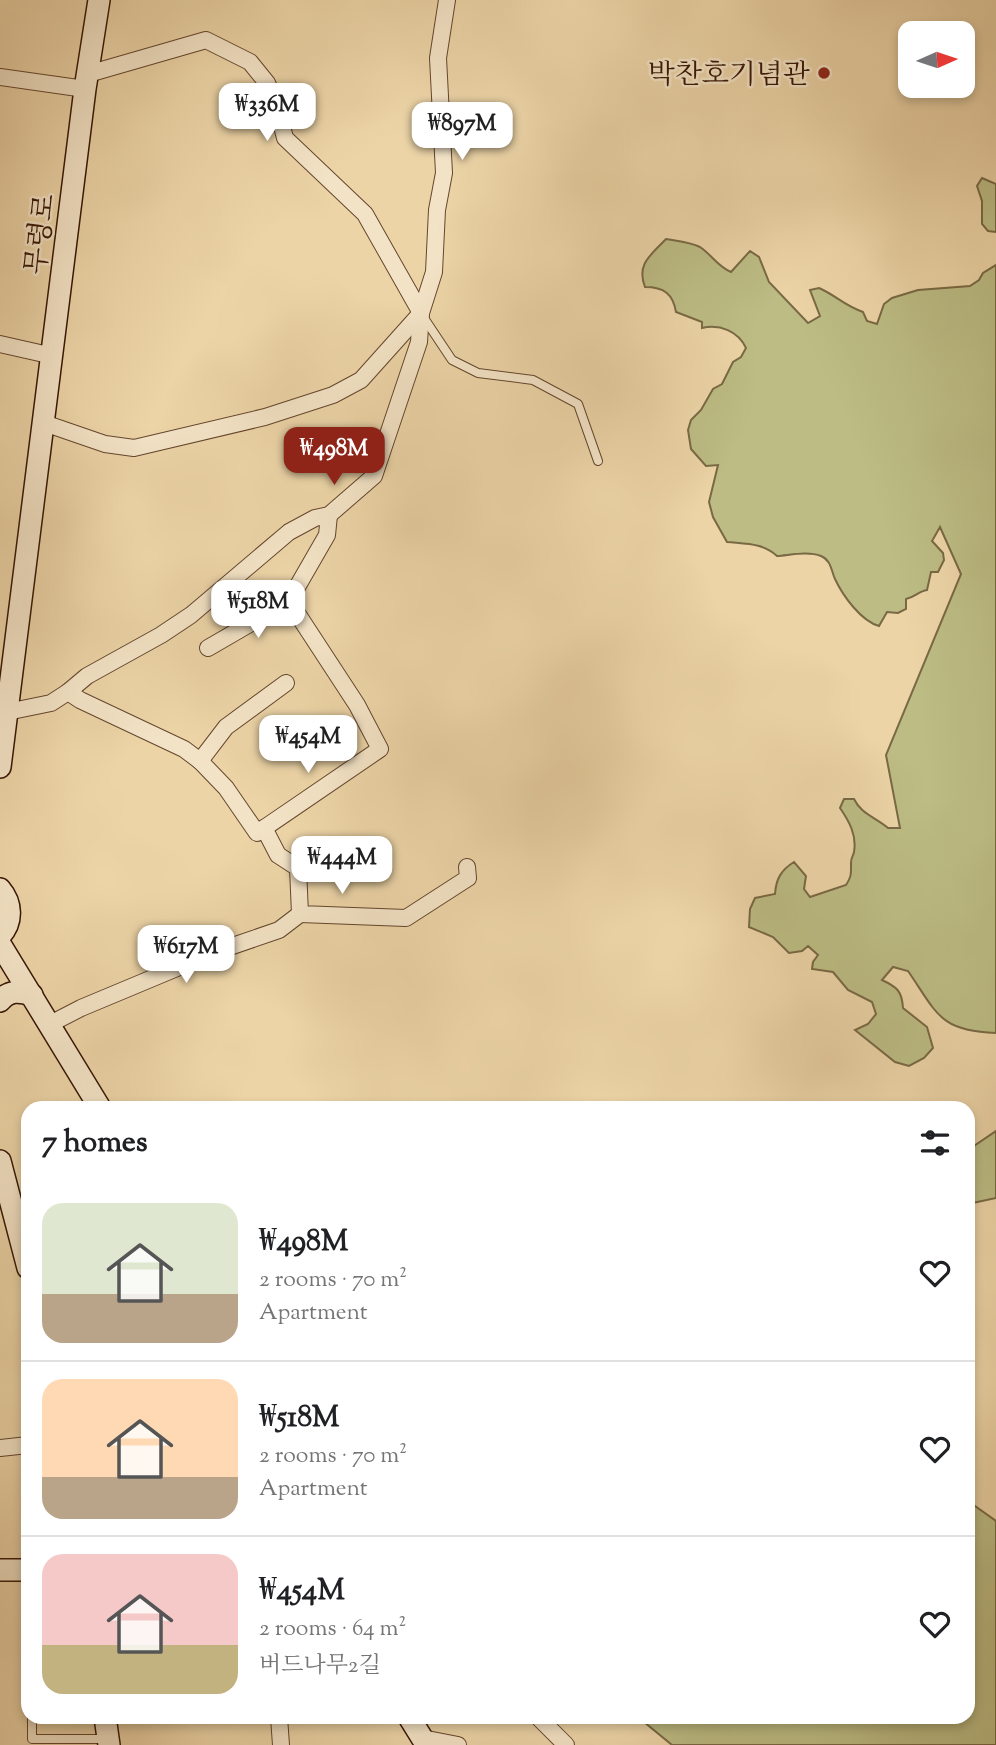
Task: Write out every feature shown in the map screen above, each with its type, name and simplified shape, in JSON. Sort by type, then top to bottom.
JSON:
[{"type":"main road","name":"무령로","points":[[0,766],[86,81],[99,0]]},
{"type":"main road","points":[[0,889],[8,901],[10,911],[9,922],[0,936]]},
{"type":"main road","points":[[0,944],[96,1101]]},
{"type":"main road","points":[[0,1001],[5,994],[20,991],[32,995]]},
{"type":"main road","points":[[0,1161],[21,1241]]},
{"type":"main road","points":[[0,1570],[21,1570]]},
{"type":"main road","points":[[106,1724],[108,1742]]},
{"type":"main road","points":[[413,1724],[422,1742]]},
{"type":"street","points":[[7,712],[51,704],[87,676],[161,635],[191,615],[289,532],[315,518],[329,515],[374,476],[419,342],[421,313],[434,272],[438,210],[444,173],[438,58],[447,0]]},
{"type":"street","points":[[0,77],[86,81],[206,40],[250,62],[267,83],[276,103],[285,138],[365,214],[421,313]]},
{"type":"street","points":[[44,423],[105,444],[134,448],[265,416],[333,396],[361,380],[421,313]]},
{"type":"street","points":[[0,344],[53,356]]},
{"type":"street","points":[[208,648],[289,601],[327,534],[329,515]]},
{"type":"street","points":[[68,692],[80,701],[184,749],[226,788],[257,833],[380,749],[357,705],[289,601]]},
{"type":"street","points":[[200,761],[226,727],[286,683]]},
{"type":"street","points":[[264,828],[278,855],[298,867],[300,914]]},
{"type":"street","points":[[50,1024],[81,1008],[279,930],[300,914],[406,918],[468,878],[467,867]]},
{"type":"street","points":[[0,1448],[21,1446]]},
{"type":"street","points":[[280,1724],[281,1745]]},
{"type":"street","points":[[545,1724],[566,1745]]},
{"type":"street","points":[[422,1742],[458,1745]]},
{"type":"lane","points":[[421,313],[452,360],[478,373],[533,380],[578,404],[598,461]]},
{"type":"lane","points":[[32,1724],[32,1739],[108,1742]]},
{"type":"green space","points":[[982,178],[996,184],[996,232],[988,231],[982,224],[982,201],[977,186]]},
{"type":"green space","points":[[666,239],[700,247],[731,272],[750,251],[759,257],[769,282],[808,323],[820,316],[810,290],[819,288],[825,291],[863,312],[867,321],[877,324],[884,304],[892,298],[918,290],[970,286],[996,265],[996,1033],[951,1024],[934,1009],[908,971],[893,967],[882,980],[898,990],[903,1008],[927,1027],[933,1048],[924,1058],[909,1066],[895,1062],[855,1030],[868,1024],[876,1014],[872,1002],[848,990],[833,972],[812,969],[818,955],[808,946],[802,951],[789,953],[773,937],[749,927],[750,909],[755,898],[775,894],[780,875],[794,862],[806,876],[804,889],[810,897],[846,885],[851,874],[855,846],[852,829],[840,808],[844,799],[854,799],[864,812],[888,828],[900,828],[886,755],[961,574],[940,527],[932,541],[943,553],[944,560],[938,572],[931,572],[927,590],[906,599],[906,609],[898,613],[887,612],[879,626],[853,607],[838,586],[829,563],[824,558],[805,554],[777,556],[760,546],[727,542],[713,517],[709,502],[718,465],[706,466],[691,449],[688,430],[691,420],[701,410],[713,389],[722,384],[733,362],[741,357],[746,348],[738,337],[728,330],[702,328],[702,322],[676,312],[673,300],[662,290],[645,287],[642,272],[646,260]]},
{"type":"green space","points":[[996,1131],[996,1198],[975,1202],[975,1145]]},
{"type":"green space","points":[[975,1506],[996,1521],[996,1745],[672,1745],[646,1724],[975,1724]]},
{"type":"place","name":"박찬호기념관","points":[[824,73]]}]
